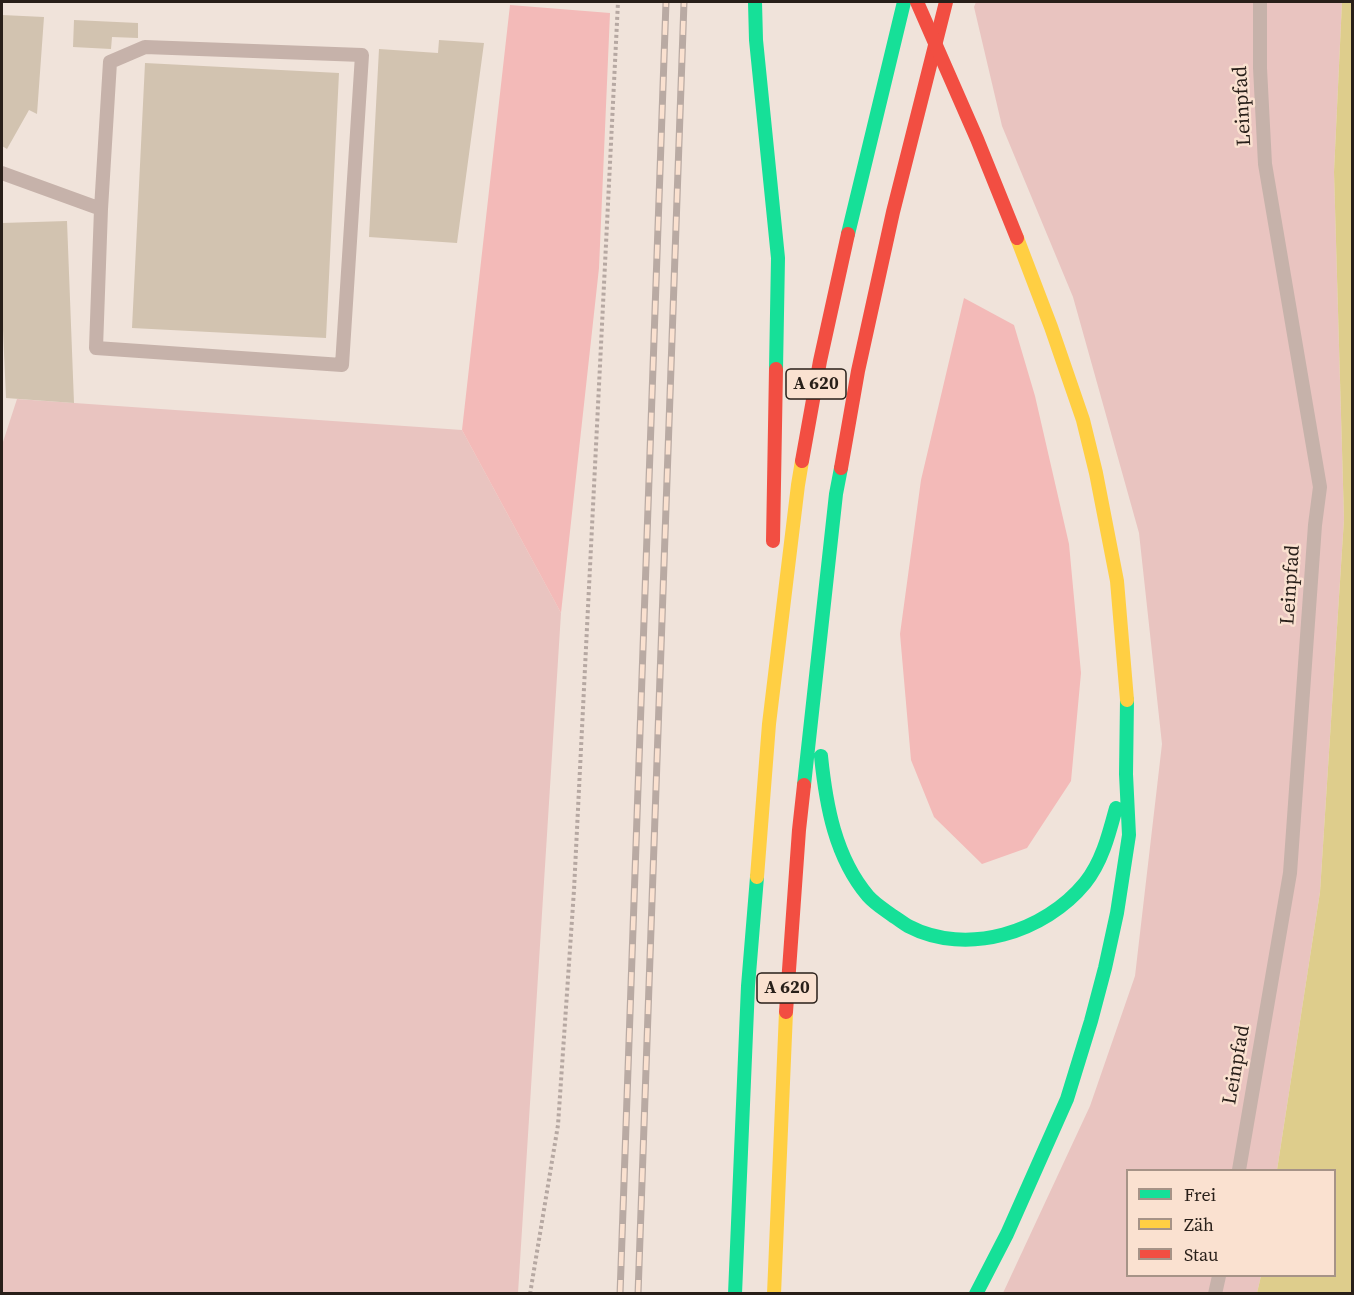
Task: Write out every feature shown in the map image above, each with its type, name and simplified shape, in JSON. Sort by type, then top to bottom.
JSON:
[{"type":"highway","points":[[755,2],[756,40],[778,258],[772,557]]},
{"type":"highway","name":"A 620","points":[[735,1293],[748,986],[769,724],[798,485],[820,361],[854,205],[904,2]]},
{"type":"highway","points":[[917,2],[1017,238],[1083,420],[1117,581],[1127,704],[1126,774],[1129,835],[1117,913],[1105,968],[1067,1099],[1007,1234],[976,1293]]},
{"type":"highway","name":"A 620","points":[[774,1293],[787,984],[814,683],[836,494],[858,371],[893,212],[946,2]]},
{"type":"highway","points":[[769,724],[772,592]]},
{"type":"highway","points":[[814,683],[825,796],[841,852],[870,898],[908,927],[929,935],[967,939],[1004,935],[1023,930],[1046,918],[1067,903],[1085,884],[1099,862],[1126,774]]},
{"type":"lane","name":"Leinpfad","points":[[1239,1169],[1290,873],[1315,525],[1320,487],[1265,164],[1260,68],[1260,2]]},
{"type":"lane","points":[[145,47],[362,55],[342,365],[96,348],[101,209],[110,62],[145,47]]},
{"type":"lane","points":[[2,173],[101,209]]},
{"type":"lane","points":[[1215,1293],[1219,1277]]},
{"type":"path","points":[[530,1293],[558,1125],[574,890],[618,2]]},
{"type":"shaded area","points":[[976,2],[1342,2],[1334,172],[1344,519],[1320,892],[1277,1169],[1126,1169],[1126,1277],[1261,1277],[1257,1293],[1003,1293],[1090,1106],[1135,976],[1162,744],[1139,533],[1073,297],[1002,126],[974,7]]},
{"type":"shaded area","points":[[1342,2],[1352,2],[1352,1293],[1257,1293],[1261,1277],[1336,1277],[1336,1169],[1277,1169],[1320,892],[1344,519],[1334,172]]},
{"type":"shaded area","points":[[510,5],[610,13],[599,268],[561,613],[462,430]]},
{"type":"shaded area","points":[[964,298],[1014,325],[1035,396],[1069,544],[1081,673],[1071,781],[1027,848],[982,864],[934,817],[911,760],[900,634],[921,480]]},
{"type":"shaded area","points":[[17,399],[462,430],[561,613],[518,1293],[2,1294],[2,445]]},
{"type":"building","points":[[2,15],[44,17],[37,114],[29,110],[7,149],[2,146]]},
{"type":"building","points":[[74,20],[138,23],[138,38],[112,37],[111,49],[73,47]]},
{"type":"building","points":[[439,40],[484,43],[457,243],[369,237],[379,49],[438,53]]},
{"type":"building","points":[[145,63],[339,73],[326,338],[132,328]]},
{"type":"building","points":[[67,221],[74,403],[6,398],[2,307],[2,223]]},
{"type":"railway","points":[[620,1294],[666,2]]},
{"type":"railway","points":[[638,1294],[684,2]]},
{"type":"traffic: fast","points":[[755,2],[756,40],[778,258],[776,369]]},
{"type":"traffic: fast","points":[[848,234],[904,2]]},
{"type":"traffic: fast","points":[[804,785],[836,494],[841,468]]},
{"type":"traffic: fast","points":[[976,1294],[1007,1234],[1067,1099],[1105,968],[1117,913],[1129,835],[1126,774],[1127,700]]},
{"type":"traffic: fast","points":[[821,756],[829,812],[847,865],[868,896],[880,907],[908,926],[931,935],[955,939],[979,939],[1004,935],[1049,915],[1068,900],[1091,875],[1104,847],[1116,808]]},
{"type":"traffic: fast","points":[[735,1294],[748,986],[757,877]]},
{"type":"traffic: slow","points":[[1017,238],[1083,420],[1096,473],[1117,581],[1127,700]]},
{"type":"traffic: slow","points":[[757,877],[769,724],[802,461]]},
{"type":"traffic: slow","points":[[774,1294],[786,1012]]},
{"type":"traffic: jam","points":[[917,2],[1017,238]]},
{"type":"traffic: jam","points":[[841,468],[858,371],[893,212],[946,2]]},
{"type":"traffic: jam","points":[[802,461],[820,361],[848,234]]},
{"type":"traffic: jam","points":[[773,541],[776,369]]},
{"type":"traffic: jam","points":[[786,1012],[804,785]]}]
